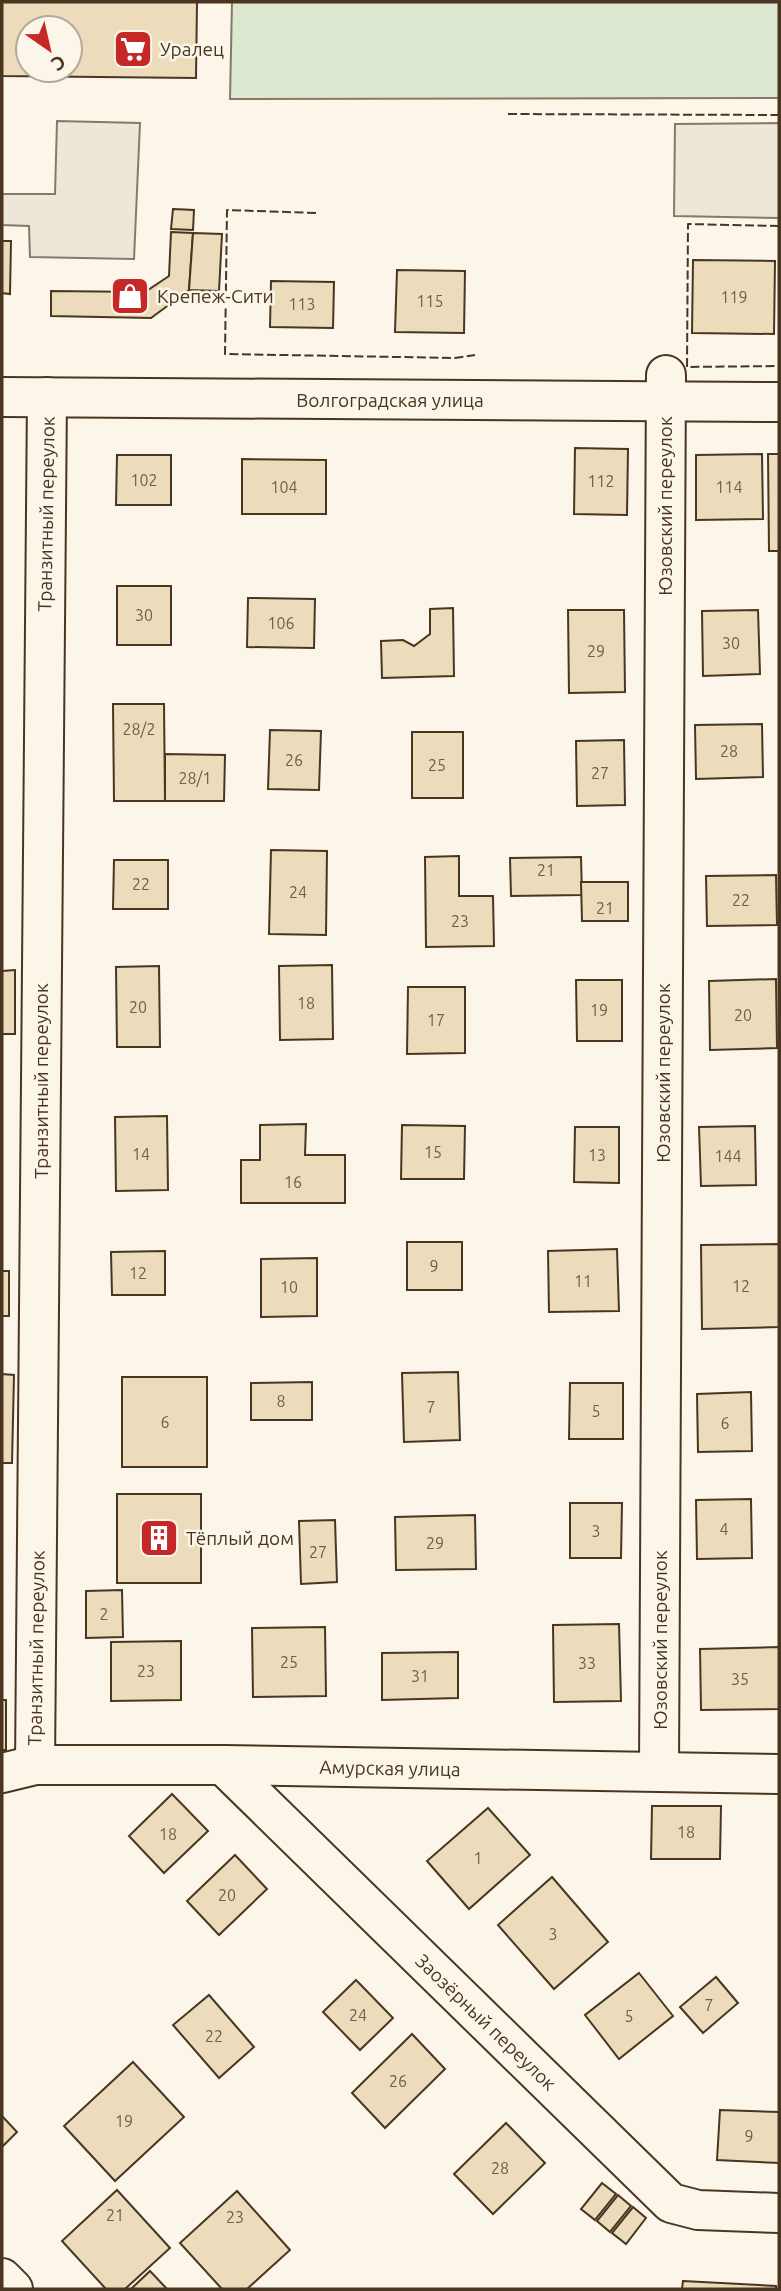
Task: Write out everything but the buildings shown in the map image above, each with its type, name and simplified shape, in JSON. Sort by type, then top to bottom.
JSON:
[{"type":"street","name":"Волгоградская улица","points":[[2,397],[666,389],[779,402]]},
{"type":"street","name":"Юзовский переулок","points":[[659,1772],[666,389]]},
{"type":"street","name":"Транзитный переулок","points":[[18,1769],[47,397]]},
{"type":"street","name":"Амурская улица","points":[[18,1769],[223,1765],[779,1774]]},
{"type":"street","name":"Заозёрный переулок","points":[[223,1765],[671,2203],[698,2210],[779,2213]]},
{"type":"street","points":[[2,2278],[13,2289]]},
{"type":"green space","points":[[232,2],[779,2],[779,98],[230,99]]},
{"type":"shaded area","points":[[57,121],[140,123],[134,259],[30,257],[29,226],[2,225],[2,194],[55,194]]},
{"type":"shaded area","points":[[779,123],[779,218],[674,216],[675,124]]},
{"type":"fence","points":[[508,114],[779,115]]},
{"type":"fence","points":[[316,213],[227,210],[225,354],[455,358],[475,355]]},
{"type":"fence","points":[[779,226],[688,224],[687,367],[779,366]]},
{"type":"place","name":"Уралец","points":[[133,49]]},
{"type":"place","name":"Крепеж-Сити","points":[[130,296]]},
{"type":"place","name":"Тёплый дом","points":[[159,1538]]}]
